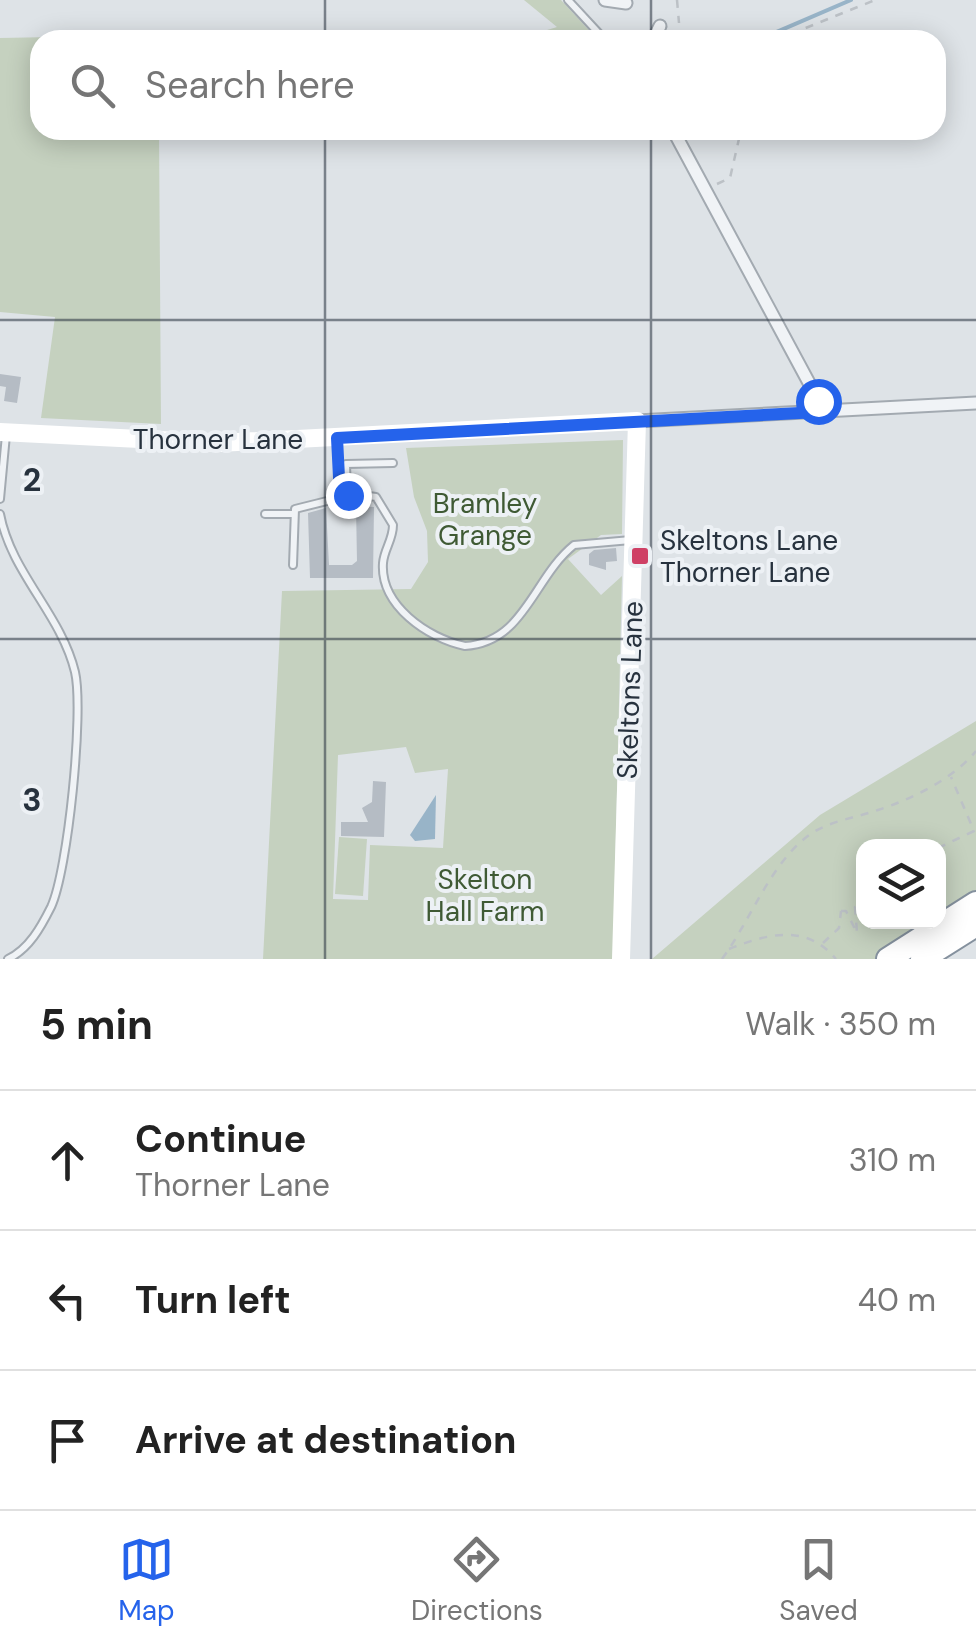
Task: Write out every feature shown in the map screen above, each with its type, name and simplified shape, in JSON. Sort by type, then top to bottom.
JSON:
[{"type":"highway","points":[[889,958],[976,903]]},
{"type":"highway","points":[[922,959],[976,924]]},
{"type":"street","points":[[605,0],[626,3]]},
{"type":"street","points":[[679,140],[815,394],[818,412]]},
{"type":"street","name":"Thorner Lane","points":[[3,432],[219,443],[976,403]]},
{"type":"street","name":"Skeltons Lane","points":[[620,959],[637,422]]},
{"type":"lane","points":[[568,0],[596,30]]},
{"type":"lane","points":[[0,499],[3,432]]},
{"type":"lane","points":[[344,496],[346,464],[392,463]]},
{"type":"lane","points":[[339,472],[344,496]]},
{"type":"lane","points":[[293,564],[293,514],[298,508],[344,496],[376,497],[391,517],[393,533],[383,568],[393,603],[464,646],[514,626],[548,572],[574,545],[634,540]]},
{"type":"lane","points":[[0,514],[18,566],[57,628],[74,670],[80,720],[53,904],[29,944],[8,959]]},
{"type":"lane","points":[[265,514],[293,514]]},
{"type":"path","points":[[677,0],[679,23]]},
{"type":"path","points":[[801,30],[876,0]]},
{"type":"path","points":[[707,190],[730,178],[739,140]]},
{"type":"path","points":[[722,959],[790,853],[810,834],[837,820],[883,809],[950,776],[976,751]]},
{"type":"path","points":[[946,844],[975,830],[950,776]]},
{"type":"path","points":[[822,944],[826,936],[839,928],[842,910],[856,933],[856,907]]},
{"type":"path","points":[[729,950],[782,932],[822,944],[836,959]]},
{"type":"green space","points":[[524,0],[561,0],[589,30],[547,30],[557,27]]},
{"type":"green space","points":[[30,37],[30,140],[159,140],[161,424],[41,418],[55,317],[0,312],[0,38]]},
{"type":"green space","points":[[623,440],[622,534],[601,535],[568,559],[601,595],[622,576],[613,959],[263,959],[282,591],[411,589],[428,562],[427,531],[414,497],[406,448]],"holes":[[[406,747],[415,773],[448,769],[443,848],[370,845],[368,900],[333,899],[338,755]]]},
{"type":"green space","points":[[976,721],[976,895],[946,914],[946,839],[856,839],[856,929],[928,929],[906,959],[652,959],[820,815]]},
{"type":"green space","points":[[339,837],[367,839],[363,896],[335,894]]},
{"type":"water","points":[[436,795],[435,839],[415,841],[410,835]]},
{"type":"building","points":[[0,374],[21,377],[17,403],[4,401],[6,387],[0,386]]},
{"type":"building","points":[[356,506],[374,507],[373,578],[310,578],[308,513],[326,508],[329,565],[352,565],[357,561]]},
{"type":"building","points":[[616,548],[617,561],[606,562],[606,570],[589,565],[589,554],[594,550]]},
{"type":"building","points":[[373,781],[386,782],[384,837],[341,836],[341,822],[368,822],[362,808],[372,802]]},
{"type":"waterway","points":[[781,30],[851,0]]},
{"type":"place","name":"Skeltons Lane Thorner Lane","points":[[640,556]]},
{"type":"route","points":[[348,495],[340,497],[337,438],[818,412],[818,401]]},
{"type":"park label","name":"Bramley Grange","points":[[485,519]]},
{"type":"park label","name":"Skelton Hall Farm","points":[[485,895]]}]
